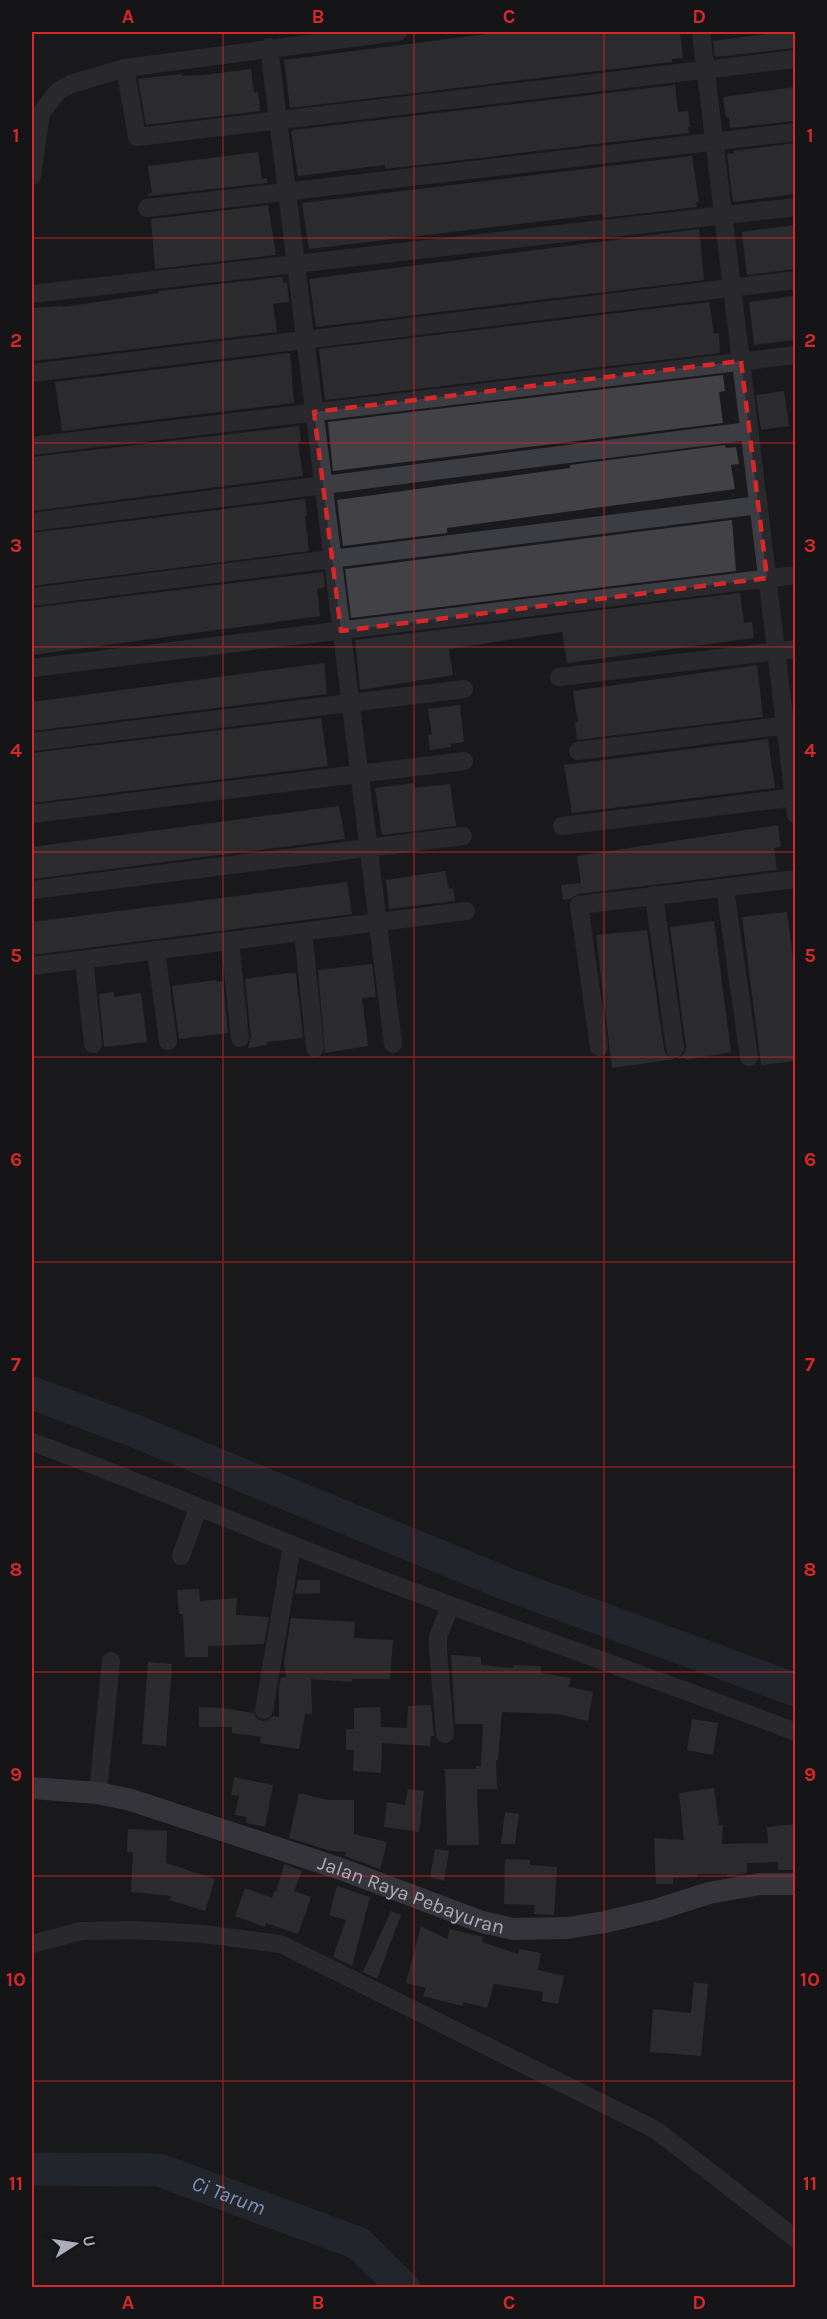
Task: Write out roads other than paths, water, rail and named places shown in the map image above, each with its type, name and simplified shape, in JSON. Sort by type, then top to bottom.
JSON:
[{"type":"main road","name":"Jalan Raya Pebayuran","points":[[32,1788],[98,1793],[131,1800],[341,1869],[482,1922],[513,1929],[567,1928],[595,1924],[656,1910],[709,1893],[759,1884],[795,1884]]},
{"type":"street","points":[[32,176],[41,113],[58,92],[71,84],[125,68],[269,47],[398,32]]},
{"type":"street","points":[[562,826],[795,803],[790,724],[776,651],[701,32]]},
{"type":"street","points":[[269,47],[393,1044]]},
{"type":"street","points":[[125,68],[137,137],[795,59]]},
{"type":"street","points":[[147,208],[795,132]]},
{"type":"street","points":[[32,294],[795,207]]},
{"type":"street","points":[[32,373],[795,280]]},
{"type":"street","points":[[32,446],[795,355]]},
{"type":"street","points":[[32,522],[749,431]]},
{"type":"street","points":[[32,597],[759,505]]},
{"type":"street","points":[[32,668],[795,575]]},
{"type":"street","points":[[559,677],[795,648]]},
{"type":"street","points":[[32,742],[464,689]]},
{"type":"street","points":[[578,751],[790,724]]},
{"type":"street","points":[[32,814],[464,761]]},
{"type":"street","points":[[32,890],[463,836]]},
{"type":"street","points":[[599,1047],[579,905],[795,879]]},
{"type":"street","points":[[725,888],[749,1058]]},
{"type":"street","points":[[654,895],[675,1048]]},
{"type":"street","points":[[32,966],[466,911]]},
{"type":"street","points":[[303,932],[315,1048]]},
{"type":"street","points":[[230,941],[240,1038]]},
{"type":"street","points":[[156,950],[168,1041]]},
{"type":"street","points":[[84,960],[93,1044]]},
{"type":"street","points":[[32,1442],[119,1474],[198,1508],[450,1606],[795,1732]]},
{"type":"street","points":[[181,1557],[198,1508]]},
{"type":"street","points":[[264,1710],[292,1545]]},
{"type":"street","points":[[445,1734],[438,1643],[450,1606]]},
{"type":"street","points":[[98,1793],[111,1661]]},
{"type":"street","points":[[32,1944],[81,1931],[135,1930],[282,1944],[656,2130],[795,2239]]},
{"type":"waterway","points":[[32,1393],[135,1431],[509,1585],[796,1690]]},
{"type":"waterway","name":"Ci Tarum","points":[[32,2169],[159,2170],[358,2243],[404,2288]]}]
